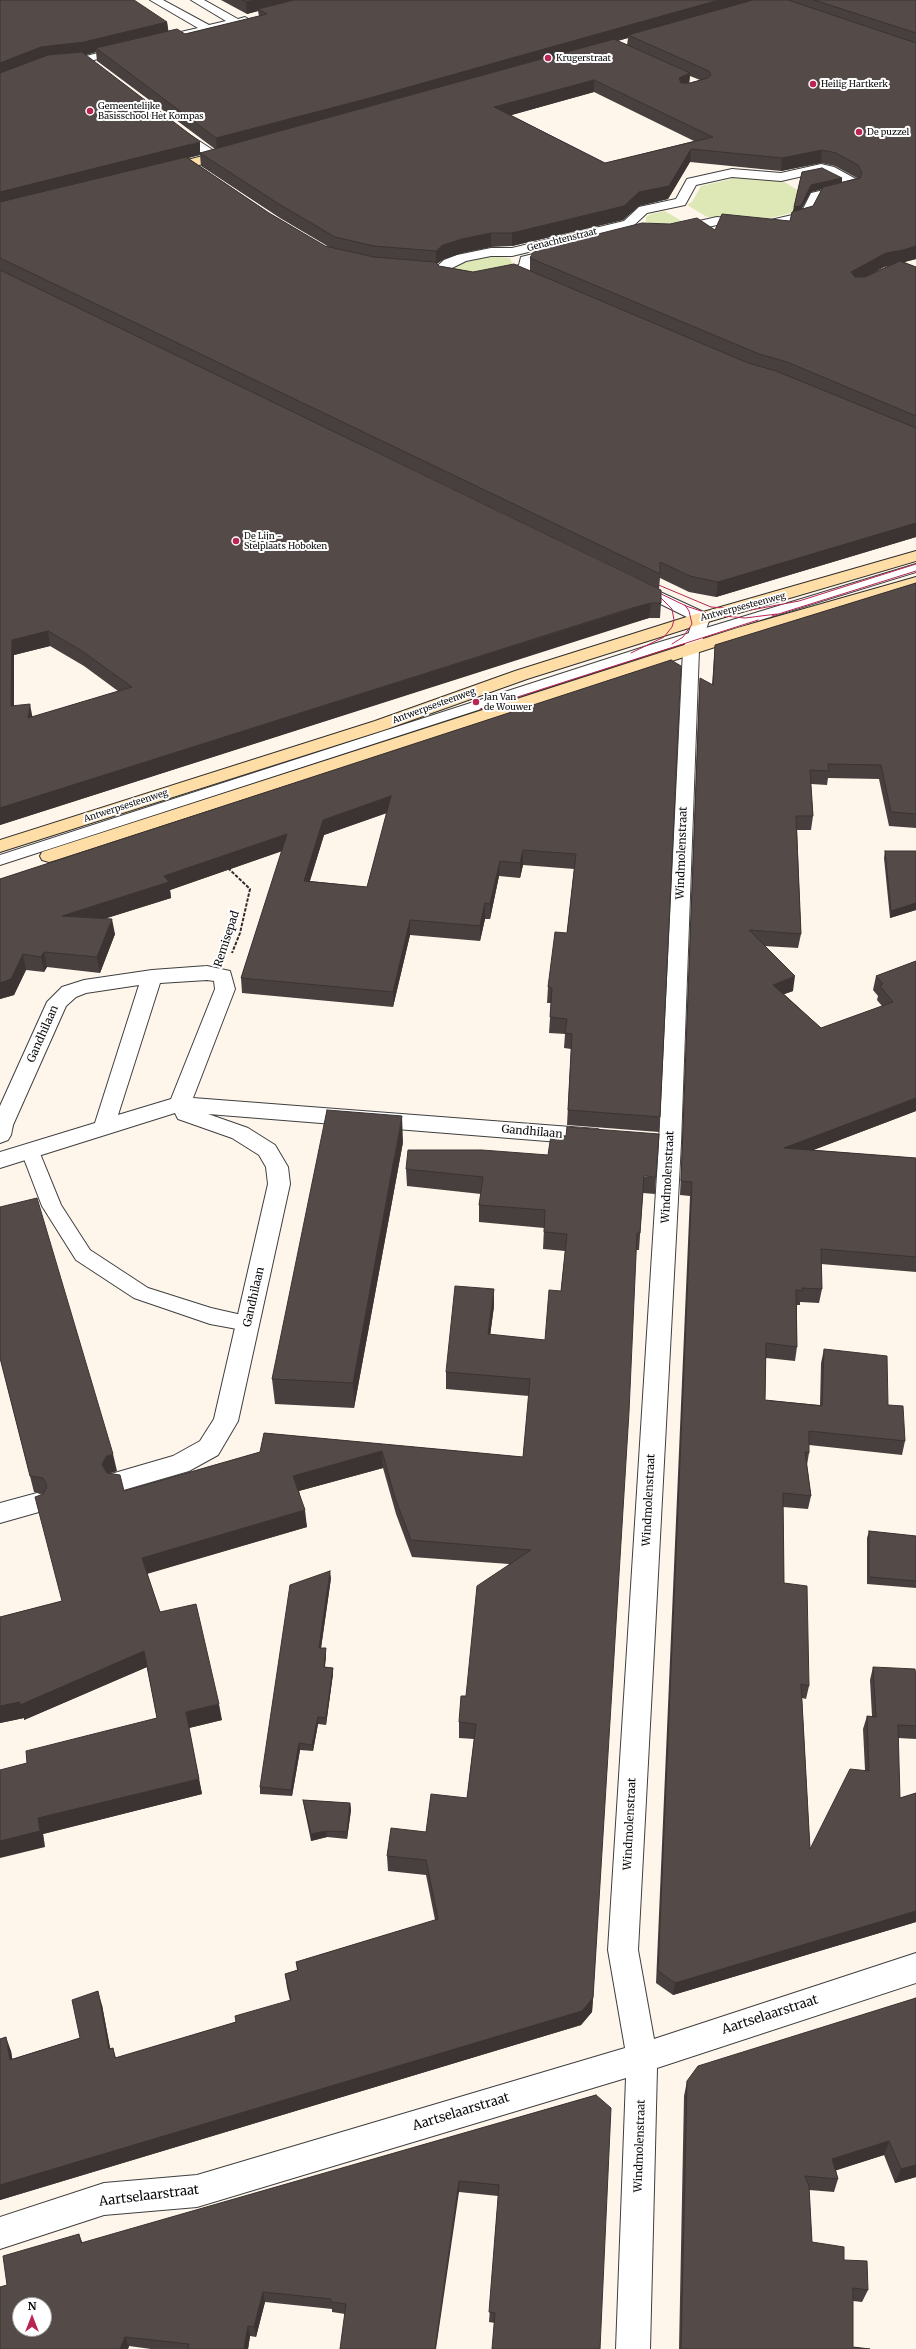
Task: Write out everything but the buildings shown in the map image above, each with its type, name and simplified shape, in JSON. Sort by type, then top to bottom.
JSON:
[{"type":"street","points":[[155,0],[206,28]]},
{"type":"street","points":[[196,0],[236,22]]},
{"type":"street","points":[[153,42],[259,16]]},
{"type":"street","points":[[47,64],[86,59],[138,46]]},
{"type":"street","points":[[86,59],[96,68]]},
{"type":"street","points":[[164,120],[196,145],[215,157]]},
{"type":"street","points":[[152,173],[243,149]]},
{"type":"street","points":[[189,164],[202,173]]},
{"type":"street","name":"Genachtenstraat","points":[[425,269],[445,273],[449,263],[462,258],[491,252],[512,252],[628,224],[643,210],[681,202],[691,182],[732,173],[781,177],[821,168],[830,170],[852,182],[852,187],[815,196],[806,216],[762,226],[717,221],[662,232]]},
{"type":"street","points":[[675,217],[665,210],[687,205],[697,211]]},
{"type":"street","name":"Genachtenstraat","points":[[515,272],[525,267],[526,260],[641,231],[628,224]]},
{"type":"street","points":[[512,252],[526,260]]},
{"type":"street","points":[[480,280],[515,272],[529,278]]},
{"type":"street","name":"Antwerpsesteenweg","points":[[0,846],[381,725],[521,675],[702,618],[752,605],[916,556]]},
{"type":"street","points":[[624,580],[702,618]]},
{"type":"street","points":[[49,856],[693,643],[916,582]]},
{"type":"street","name":"Windmolenstraat","points":[[633,2349],[642,2058],[623,1950],[662,1143],[693,643],[702,618]]},
{"type":"street","name":"Gandhilaan","points":[[0,1135],[2,1125],[57,1002],[69,992],[84,987],[152,977],[207,973],[223,976]]},
{"type":"street","points":[[180,1104],[225,989],[223,976]]},
{"type":"street","points":[[104,1127],[152,977]]},
{"type":"street","name":"Gandhilaan","points":[[120,1480],[180,1464],[209,1448],[226,1421],[279,1184],[276,1166],[267,1150],[240,1133],[186,1114],[180,1104]]},
{"type":"street","name":"Gandhilaan","points":[[1,1157],[30,1150],[180,1104],[614,1139]]},
{"type":"street","points":[[0,1513],[37,1503]]},
{"type":"street","name":"Aartselaarstraat","points":[[0,2233],[104,2199],[197,2191],[642,2058],[916,1968]]},
{"type":"lane","points":[[0,860],[693,643],[916,568]]},
{"type":"lane","points":[[30,1150],[52,1206],[82,1255],[141,1293],[210,1316],[248,1323]]},
{"type":"path","name":"Remisepad","points":[[223,976],[240,933],[250,889],[225,864]]},
{"type":"green space","points":[[740,177],[783,181],[804,194],[799,211],[759,221],[707,217],[687,205],[692,202],[701,186]]},
{"type":"green space","points":[[665,211],[685,223],[669,227],[651,225],[646,221],[646,217],[651,214]]},
{"type":"green space","points":[[489,256],[510,258],[513,265],[479,275],[455,269],[456,266],[461,263]]},
{"type":"tram line","points":[[649,581],[711,607],[751,610],[799,601],[916,564]]},
{"type":"tram line","points":[[772,616],[916,571]]},
{"type":"tram line","points":[[651,589],[686,606]]},
{"type":"tram line","points":[[631,653],[664,637],[672,627],[674,620],[672,609],[661,598]]},
{"type":"tram line","points":[[672,644],[683,637],[692,624],[689,611],[686,606]]},
{"type":"tram line","points":[[686,606],[713,615],[745,618],[777,614]]},
{"type":"tram line","points":[[480,709],[758,620]]},
{"type":"place","name":"Krugerstraat","points":[[548,58]]},
{"type":"place","name":"Heilig Hartkerk","points":[[813,84]]},
{"type":"place","name":"Gemeentelijke Basisschool Het Kompas","points":[[90,111]]},
{"type":"place","name":"De puzzel","points":[[859,132]]},
{"type":"place","name":"De Lijn - Stelplaats Hoboken","points":[[236,541]]},
{"type":"place","name":"Jan Van de Wouwer","points":[[476,702]]}]
